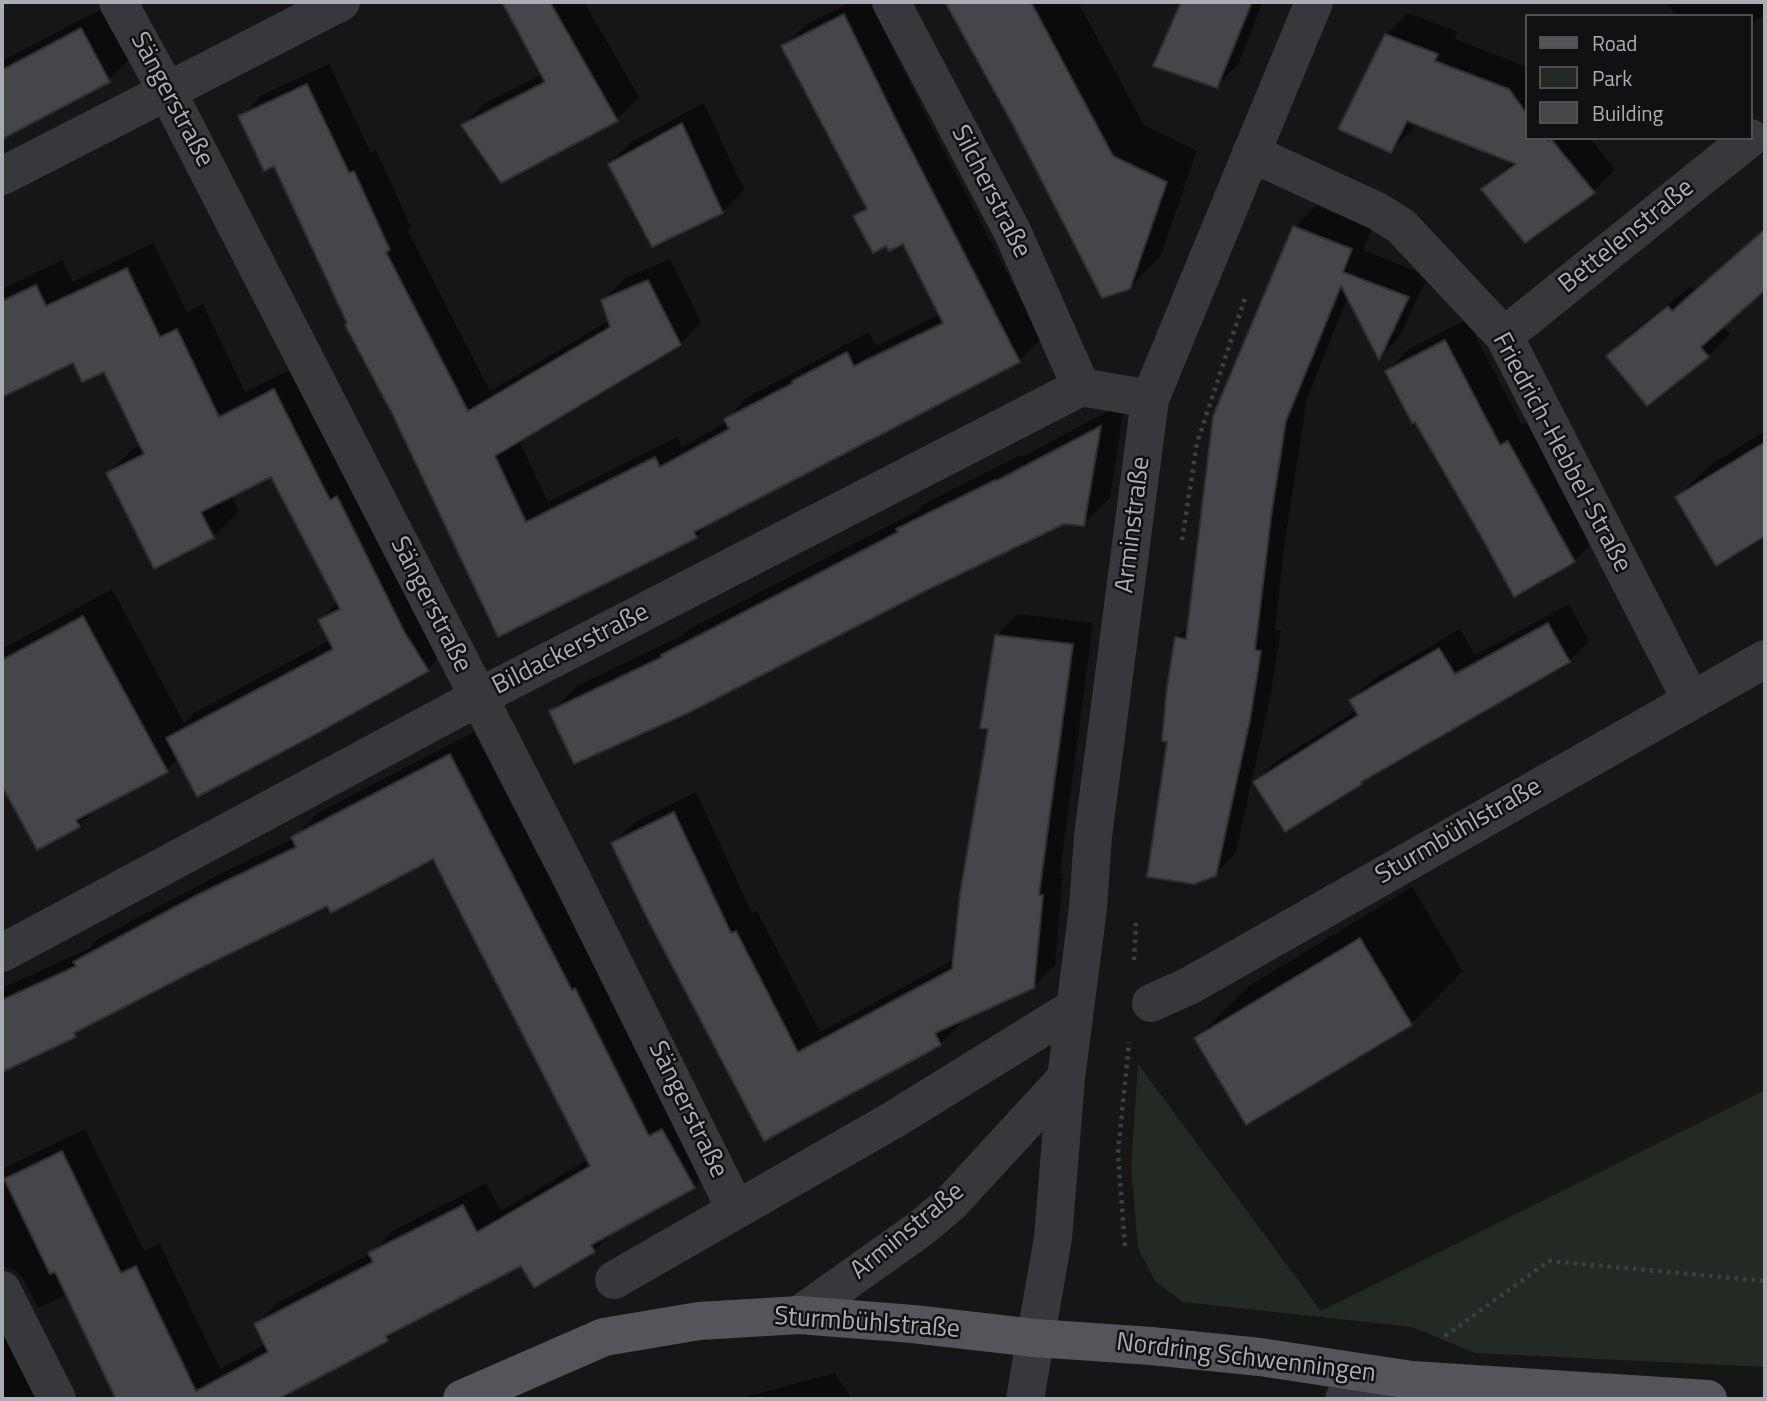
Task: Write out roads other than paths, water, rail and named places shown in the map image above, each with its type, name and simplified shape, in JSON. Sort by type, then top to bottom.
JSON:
[{"type":"main road","name":"Sturmbühlstraße","points":[[462,1399],[604,1337],[699,1321],[799,1315],[913,1324],[1035,1338]]},
{"type":"main road","name":"Nordring Schwenningen","points":[[1035,1338],[1260,1357],[1412,1380],[1708,1399]]},
{"type":"street","name":"Sängerstraße","points":[[118,2],[167,91],[568,871],[736,1210]]},
{"type":"street","points":[[2,176],[341,2]]},
{"type":"street","name":"Silcherstraße","points":[[891,2],[1013,233],[1081,387]]},
{"type":"street","name":"Arminstraße","points":[[1025,1399],[1053,1238],[1066,1078],[1088,908],[1093,836],[1150,399],[1314,2]]},
{"type":"street","name":"Bettelenstraße","points":[[1504,336],[1749,140]]},
{"type":"street","name":"Friedrich-Hebbel-Straße","points":[[1251,153],[1377,211],[1401,226],[1504,336],[1691,700]]},
{"type":"street","points":[[1081,387],[1150,399]]},
{"type":"street","name":"Bildackerstraße","points":[[2,953],[477,698],[1081,387]]},
{"type":"street","name":"Sturmbühlstraße","points":[[1141,1016],[1189,986],[1765,659]]},
{"type":"street","points":[[614,1280],[893,1120],[1074,1008]]},
{"type":"street","name":"Arminstraße","points":[[799,1315],[920,1229],[951,1203],[1066,1078]]},
{"type":"street","points":[[2,1290],[57,1399]]},
{"type":"street","points":[[1344,1399],[1412,1380]]}]
